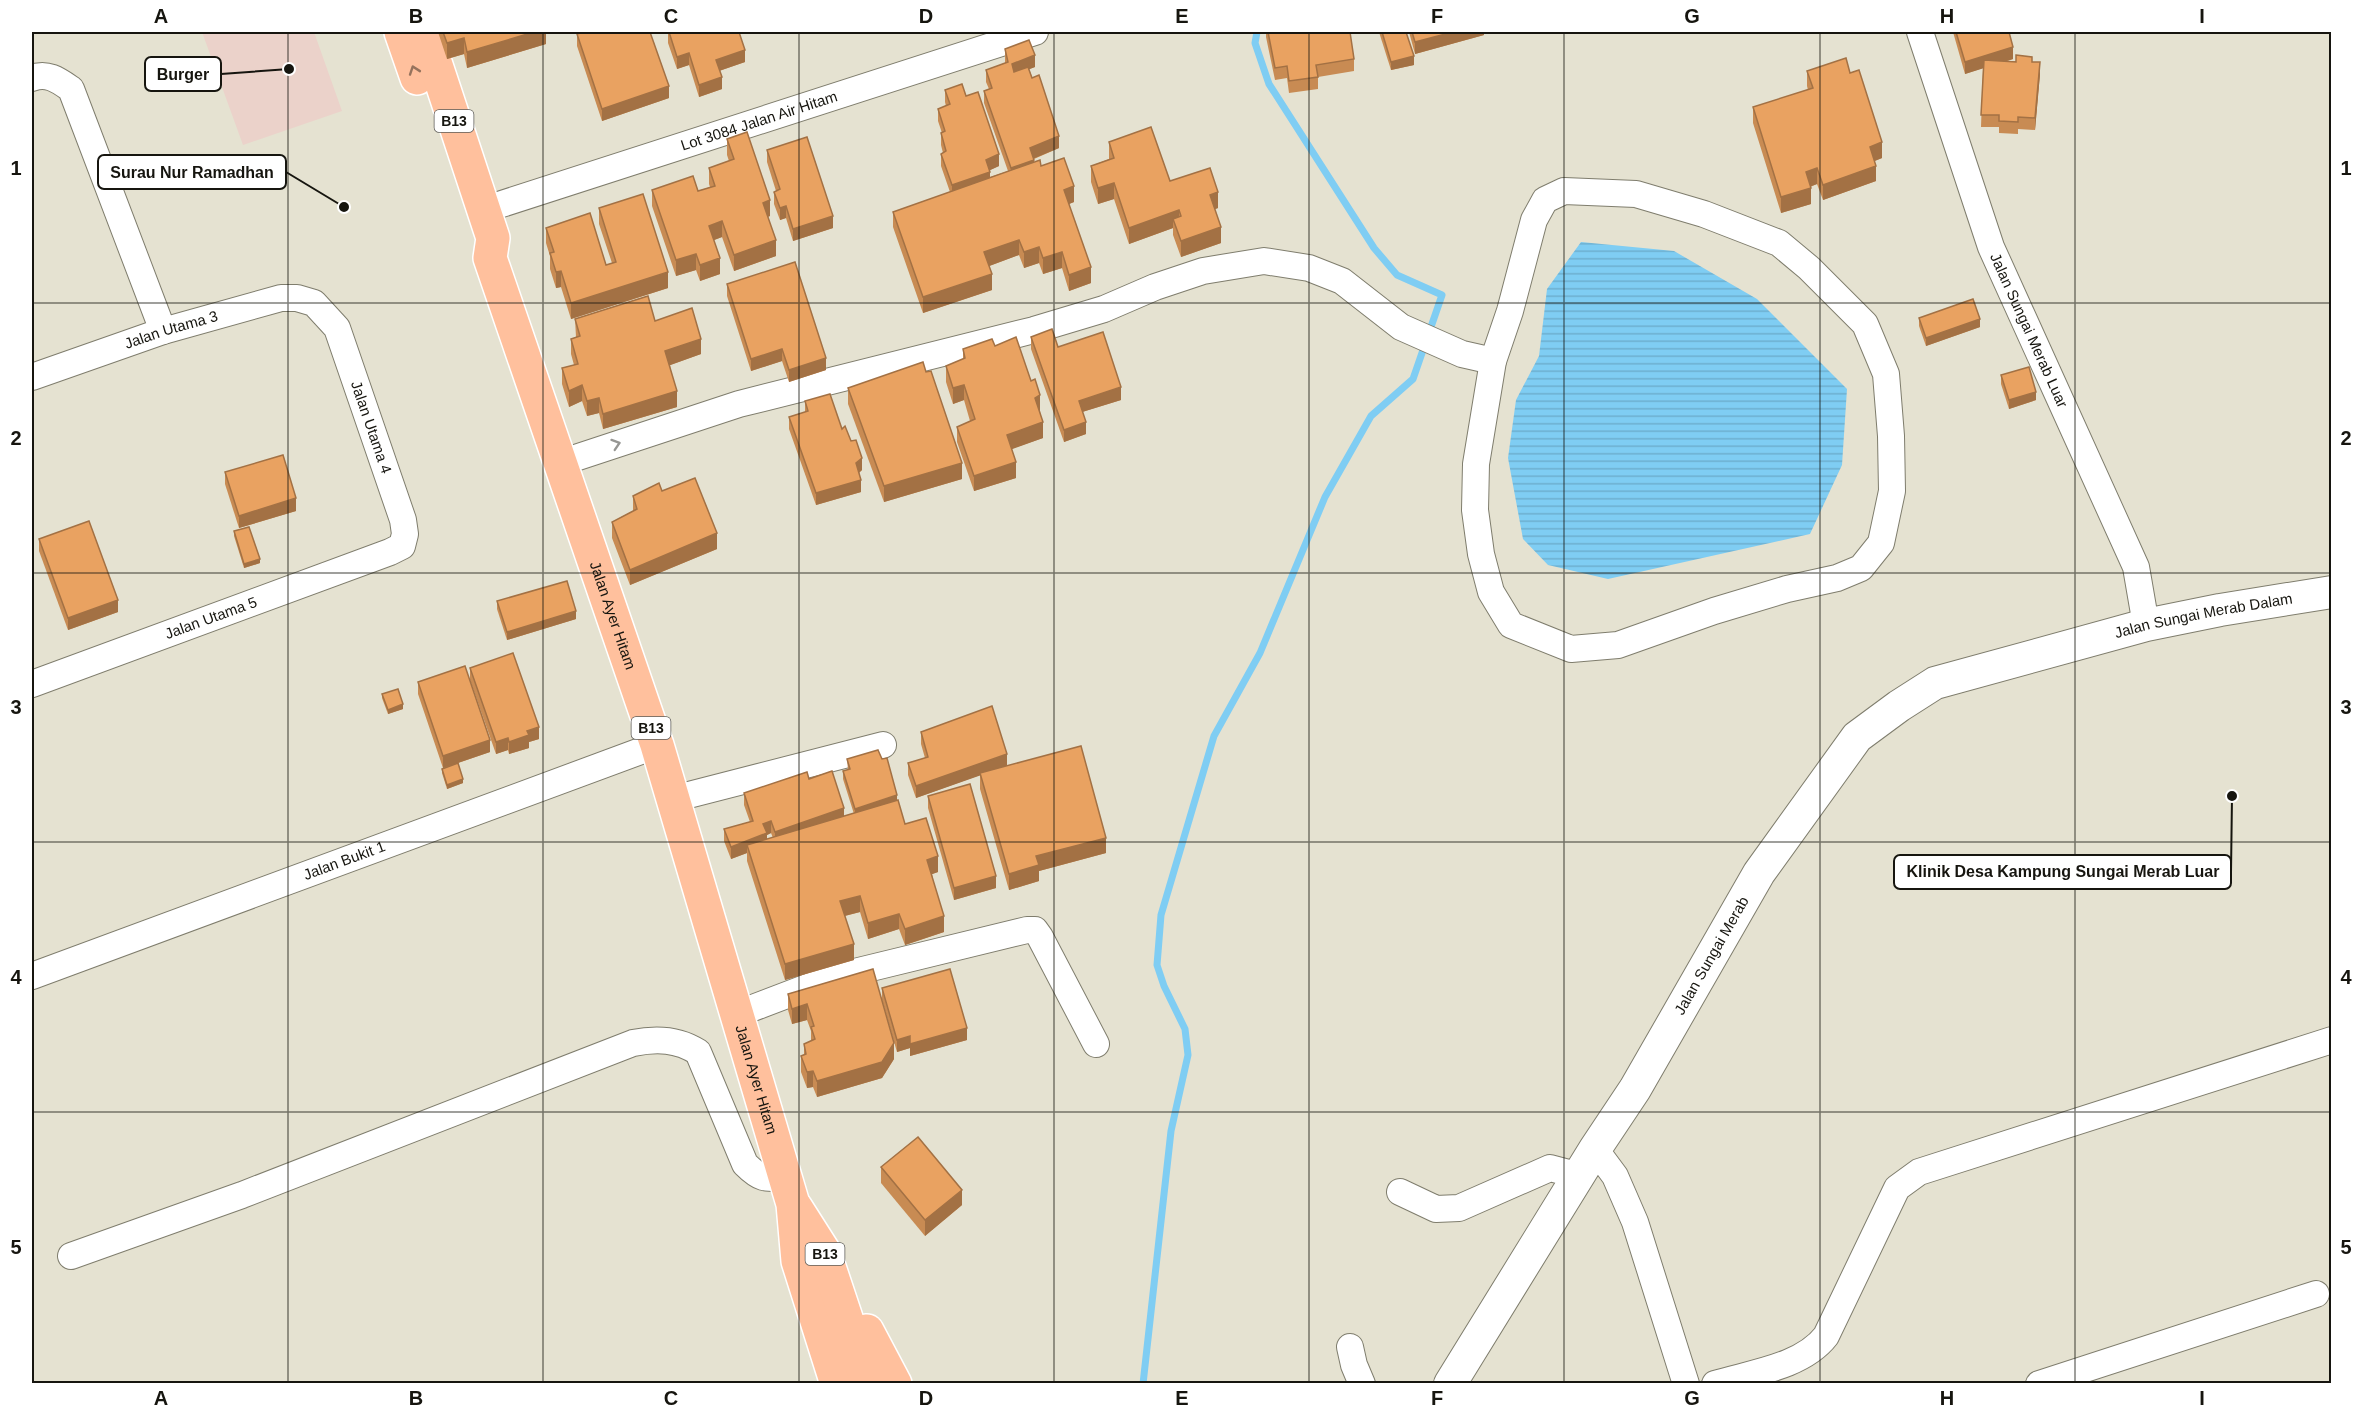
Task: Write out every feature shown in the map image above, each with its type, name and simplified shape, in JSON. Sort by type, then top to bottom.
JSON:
[{"type":"main road","points":[[401,32],[474,244],[490,258]]},
{"type":"main road","name":"Jalan Ayer Hitam","points":[[425,32],[493,238],[490,258],[657,745],[789,1191],[830,1314]]},
{"type":"main road","points":[[811,1257],[801,1317],[812,1383]]},
{"type":"main road","points":[[811,1257],[895,1383]]},
{"type":"main road","name":"B13","points":[[830,1314],[837,1383]]},
{"type":"main road","name":"B13","points":[[830,1314],[868,1383]]},
{"type":"street","name":"Lot 3084 Jalan Air Hitam","points":[[483,210],[1035,32]]},
{"type":"street","name":"Jalan Sungai Merab Luar","points":[[1920,32],[1990,247],[2136,567],[2146,625]]},
{"type":"street","points":[[32,78],[38,76],[55,78],[71,89],[162,331]]},
{"type":"street","points":[[1564,191],[1635,194],[1704,214],[1779,243],[1809,268],[1865,324],[1886,374],[1892,436],[1892,491],[1881,543],[1861,568],[1837,578],[1787,589],[1618,645],[1571,649],[1511,625],[1491,592],[1481,554],[1475,510],[1476,464],[1493,361],[1510,311],[1534,220],[1545,200],[1564,191]]},
{"type":"street","points":[[560,463],[714,412],[1034,330],[1104,309],[1155,287],[1203,271],[1264,261],[1310,268],[1342,281],[1401,327],[1462,354],[1493,361]]},
{"type":"street","name":"Jalan Utama 3","points":[[32,377],[162,331],[281,298],[297,298],[314,303]]},
{"type":"street","name":"Jalan Utama 4","points":[[314,303],[337,328],[403,520],[405,534],[402,546],[390,552]]},
{"type":"street","name":"Jalan Utama 5","points":[[32,684],[390,552]]},
{"type":"street","name":"Jalan Sungai Merab Dalam","points":[[2076,644],[2146,625],[2331,592]]},
{"type":"street","name":"Jalan Sungai Merab","points":[[1450,1383],[1635,1089],[1759,873],[1857,737],[1935,683],[2076,644]]},
{"type":"street","name":"Jalan Bukit 1","points":[[32,976],[657,745]]},
{"type":"street","points":[[673,799],[883,745]]},
{"type":"street","points":[[737,1014],[834,976],[1035,930],[1096,1044]]},
{"type":"street","points":[[71,1256],[242,1195],[633,1043],[652,1039],[686,1044],[698,1052],[746,1164],[756,1175],[789,1191]]},
{"type":"street","points":[[1715,1383],[1801,1358],[1816,1348],[1826,1336],[1897,1188],[1919,1172],[2331,1040]]},
{"type":"street","points":[[1400,1192],[1436,1209],[1458,1208],[1550,1168],[1588,1163],[1616,1176],[1635,1222],[1686,1383]]},
{"type":"street","points":[[2039,1383],[2316,1294]]},
{"type":"street","points":[[1350,1347],[1354,1365],[1362,1383]]},
{"type":"shaded area","points":[[202,32],[314,32],[342,111],[243,145]]},
{"type":"water","points":[[1581,242],[1674,251],[1757,299],[1847,389],[1842,465],[1810,534],[1608,579],[1548,565],[1523,539],[1508,458],[1516,400],[1539,356],[1547,289]]},
{"type":"building","points":[[443,32],[534,32],[467,52],[464,38],[447,43]]},
{"type":"building","points":[[584,32],[650,32],[669,86],[602,109],[577,34]]},
{"type":"building","points":[[669,32],[739,32],[745,50],[716,60],[722,77],[699,85],[689,53],[677,57]]},
{"type":"building","points":[[1268,32],[1350,32],[1354,59],[1316,65],[1318,77],[1289,81],[1287,66],[1275,68]]},
{"type":"building","points":[[1382,32],[1406,32],[1414,56],[1391,62]]},
{"type":"building","points":[[1412,32],[1453,32],[1415,42]]},
{"type":"building","points":[[1956,32],[2009,32],[2013,47],[1965,62]]},
{"type":"building","points":[[1029,40],[1035,55],[1012,64],[1014,72],[1028,67],[1032,78],[1039,75],[1059,136],[1030,148],[1034,160],[1011,168],[984,91],[992,88],[986,70],[1008,62],[1005,49]]},
{"type":"building","points":[[2016,55],[2032,57],[2032,62],[2040,62],[2035,118],[2018,117],[2018,122],[1999,121],[1999,115],[1981,115],[1984,60],[2016,62]]},
{"type":"building","points":[[1846,58],[1850,73],[1859,70],[1882,142],[1870,147],[1876,166],[1823,185],[1817,168],[1806,172],[1811,188],[1781,197],[1753,107],[1813,88],[1807,71]]},
{"type":"building","points":[[962,84],[966,96],[978,92],[999,154],[986,160],[990,172],[952,185],[941,154],[946,151],[941,133],[945,131],[938,109],[950,104],[945,90]]},
{"type":"building","points":[[1151,127],[1170,181],[1210,168],[1218,192],[1210,195],[1221,227],[1181,241],[1173,219],[1181,216],[1179,210],[1129,228],[1114,183],[1098,188],[1091,166],[1114,158],[1109,142]]},
{"type":"building","points":[[747,132],[770,200],[763,203],[776,240],[734,255],[722,221],[709,226],[720,258],[700,265],[696,254],[676,260],[652,190],[693,176],[698,191],[715,186],[709,168],[734,159],[727,139]]},
{"type":"building","points":[[807,137],[833,216],[793,229],[786,206],[780,208],[774,192],[780,189],[767,150]]},
{"type":"building","points":[[1064,158],[1074,186],[1064,190],[1091,267],[1069,275],[1062,252],[1043,258],[1039,247],[1024,252],[1019,240],[984,252],[992,274],[923,297],[893,212],[1040,160],[1041,166]]},
{"type":"building","points":[[643,194],[668,272],[571,303],[561,271],[556,272],[550,253],[554,252],[546,228],[590,213],[606,265],[616,262],[599,208]]},
{"type":"building","points":[[795,262],[826,358],[789,370],[782,349],[751,359],[727,284]]},
{"type":"building","points":[[648,296],[655,321],[692,308],[701,339],[665,351],[677,391],[603,414],[599,398],[587,401],[582,385],[569,391],[562,368],[578,364],[571,339],[580,336],[575,319]]},
{"type":"building","points":[[1973,299],[1980,319],[1926,338],[1919,318]]},
{"type":"building","points":[[1052,329],[1058,347],[1103,332],[1121,387],[1079,401],[1086,422],[1064,430],[1031,337]]},
{"type":"building","points":[[1016,337],[1031,381],[1035,379],[1040,395],[1035,398],[1043,422],[1007,435],[1016,462],[974,476],[957,427],[975,419],[964,385],[953,388],[946,366],[965,358],[963,349],[992,339],[995,346]]},
{"type":"building","points":[[923,362],[926,372],[931,371],[962,463],[884,486],[848,388]]},
{"type":"building","points":[[2029,367],[2036,392],[2009,400],[2001,375]]},
{"type":"building","points":[[830,394],[842,429],[845,426],[851,441],[856,440],[862,458],[856,463],[861,480],[816,493],[789,417],[808,411],[805,401]]},
{"type":"building","points":[[283,455],[296,498],[239,516],[225,472]]},
{"type":"building","points":[[695,478],[717,533],[630,570],[612,522],[637,509],[633,496],[659,483],[662,491]]},
{"type":"building","points":[[89,521],[118,600],[68,618],[39,539]]},
{"type":"building","points":[[249,527],[260,559],[244,564],[234,531]]},
{"type":"building","points":[[567,581],[576,611],[507,632],[497,601]]},
{"type":"building","points":[[513,653],[539,727],[527,731],[529,735],[509,742],[508,738],[496,742],[470,668]]},
{"type":"building","points":[[465,666],[490,740],[443,756],[418,682]]},
{"type":"building","points":[[398,689],[403,704],[388,710],[382,694]]},
{"type":"building","points":[[992,706],[1007,754],[916,786],[908,763],[928,757],[921,732]]},
{"type":"building","points":[[1081,746],[1106,838],[1036,856],[1039,865],[1009,874],[980,773]]},
{"type":"building","points":[[878,750],[882,759],[887,758],[897,795],[855,809],[843,771],[850,769],[847,759]]},
{"type":"building","points":[[458,763],[463,779],[447,785],[442,769]]},
{"type":"building","points":[[832,771],[844,808],[775,832],[771,821],[763,824],[767,833],[731,847],[724,829],[753,821],[744,793],[807,772],[809,779]]},
{"type":"building","points":[[970,784],[996,876],[954,888],[928,796]]},
{"type":"building","points":[[898,800],[905,824],[926,818],[938,856],[927,860],[944,916],[905,929],[899,914],[868,923],[860,896],[840,901],[854,944],[785,964],[747,845]]},
{"type":"building","points":[[873,969],[894,1043],[882,1062],[817,1081],[813,1071],[807,1072],[801,1056],[806,1054],[804,1044],[815,1039],[811,1027],[814,1026],[807,1004],[792,1009],[788,994]]},
{"type":"building","points":[[950,969],[967,1028],[910,1044],[910,1036],[897,1040],[882,988]]},
{"type":"building","points":[[918,1137],[962,1190],[925,1220],[881,1167]]},
{"type":"waterway","points":[[1143,1384],[1171,1131],[1188,1055],[1185,1029],[1164,986],[1157,965],[1161,915],[1214,736],[1260,653],[1325,497],[1371,416],[1413,379],[1442,295],[1397,275],[1374,248],[1269,84],[1255,43],[1257,32]]},
{"type":"place","name":"Burger","points":[[289,69]]},
{"type":"place","name":"Surau Nur Ramadhan","points":[[344,207]]},
{"type":"place","name":"Klinik Desa Kampung Sungai Merab Luar","points":[[2232,796]]}]
